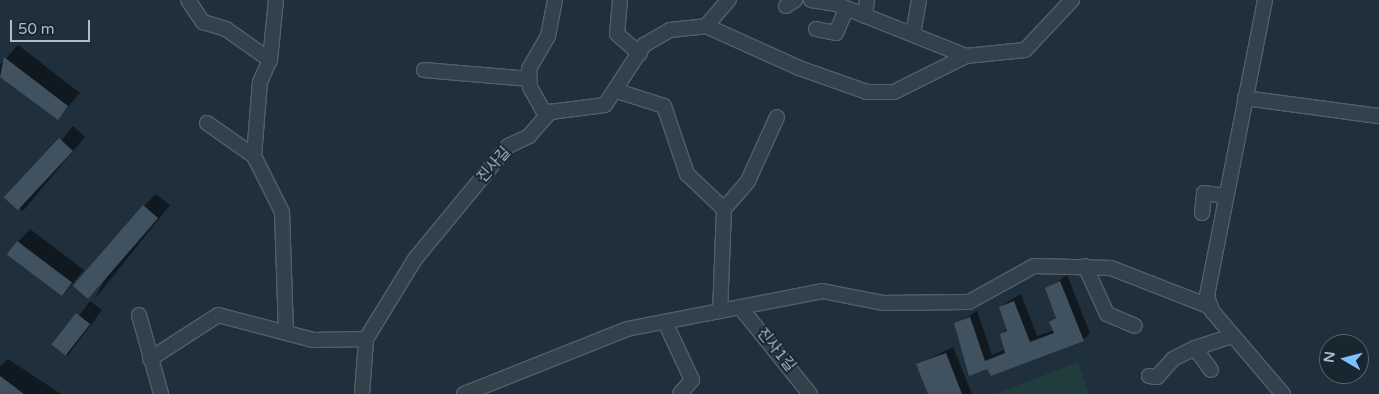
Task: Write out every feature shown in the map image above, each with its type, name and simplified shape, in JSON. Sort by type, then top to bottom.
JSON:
[{"type":"street","points":[[188,0],[203,22],[226,28],[270,60]]},
{"type":"street","points":[[254,156],[260,82],[270,60],[276,0]]},
{"type":"street","points":[[555,0],[548,36],[530,69],[530,78],[546,116],[605,105],[617,91],[644,45],[670,30],[706,26],[799,68],[869,92],[894,92],[966,56],[1025,50],[1072,0]]},
{"type":"street","points":[[620,0],[617,34],[640,54]]},
{"type":"street","points":[[706,26],[729,0]]},
{"type":"street","points":[[810,0],[846,8],[966,56]]},
{"type":"street","points":[[864,16],[867,0]]},
{"type":"street","points":[[913,34],[919,0]]},
{"type":"street","points":[[1211,307],[1209,276],[1265,0]]},
{"type":"street","points":[[816,29],[836,33],[846,8]]},
{"type":"street","points":[[424,70],[530,78]]},
{"type":"street","points":[[617,91],[664,106],[687,174],[724,209]]},
{"type":"street","points":[[1245,98],[1379,116]]},
{"type":"street","name":"진사길","points":[[362,394],[366,339],[415,259],[508,146],[528,136],[546,116]]},
{"type":"street","points":[[720,311],[724,209],[748,181],[777,117]]},
{"type":"street","points":[[207,123],[254,156],[282,212],[286,332]]},
{"type":"street","points":[[1202,213],[1204,193],[1225,196]]},
{"type":"street","points":[[464,394],[627,329],[822,291],[883,303],[969,302],[1034,266],[1086,266],[1111,268],[1211,307],[1233,336],[1283,394]]},
{"type":"street","points":[[1086,266],[1107,314],[1135,326]]},
{"type":"street","name":"진사1길","points":[[740,307],[810,394]]},
{"type":"street","points":[[139,315],[161,394]]},
{"type":"street","points":[[150,360],[218,315],[313,340],[366,339]]},
{"type":"street","points":[[665,322],[692,380],[680,394]]},
{"type":"street","points":[[1149,376],[1157,377],[1173,359],[1195,348],[1233,336]]},
{"type":"street","points":[[1195,348],[1210,370]]},
{"type":"green space","points":[[1078,362],[1089,394],[995,394]]},
{"type":"building","points":[[4,57],[68,106],[58,120],[0,77]]},
{"type":"building","points":[[59,138],[73,151],[18,210],[4,197]]},
{"type":"building","points":[[143,205],[158,218],[88,299],[73,286]]},
{"type":"building","points":[[17,241],[72,283],[62,296],[7,255]]},
{"type":"building","points":[[1060,281],[1084,341],[991,376],[987,369],[969,376],[954,323],[970,317],[985,361],[1005,353],[1000,334],[1007,331],[999,307],[1014,301],[1030,342],[1054,333],[1049,322],[1056,318],[1045,288]]},
{"type":"building","points":[[76,313],[90,324],[66,356],[51,345]]},
{"type":"building","points":[[946,353],[962,394],[928,394],[916,364]]},
{"type":"building","points":[[0,376],[24,394],[0,394]]}]
